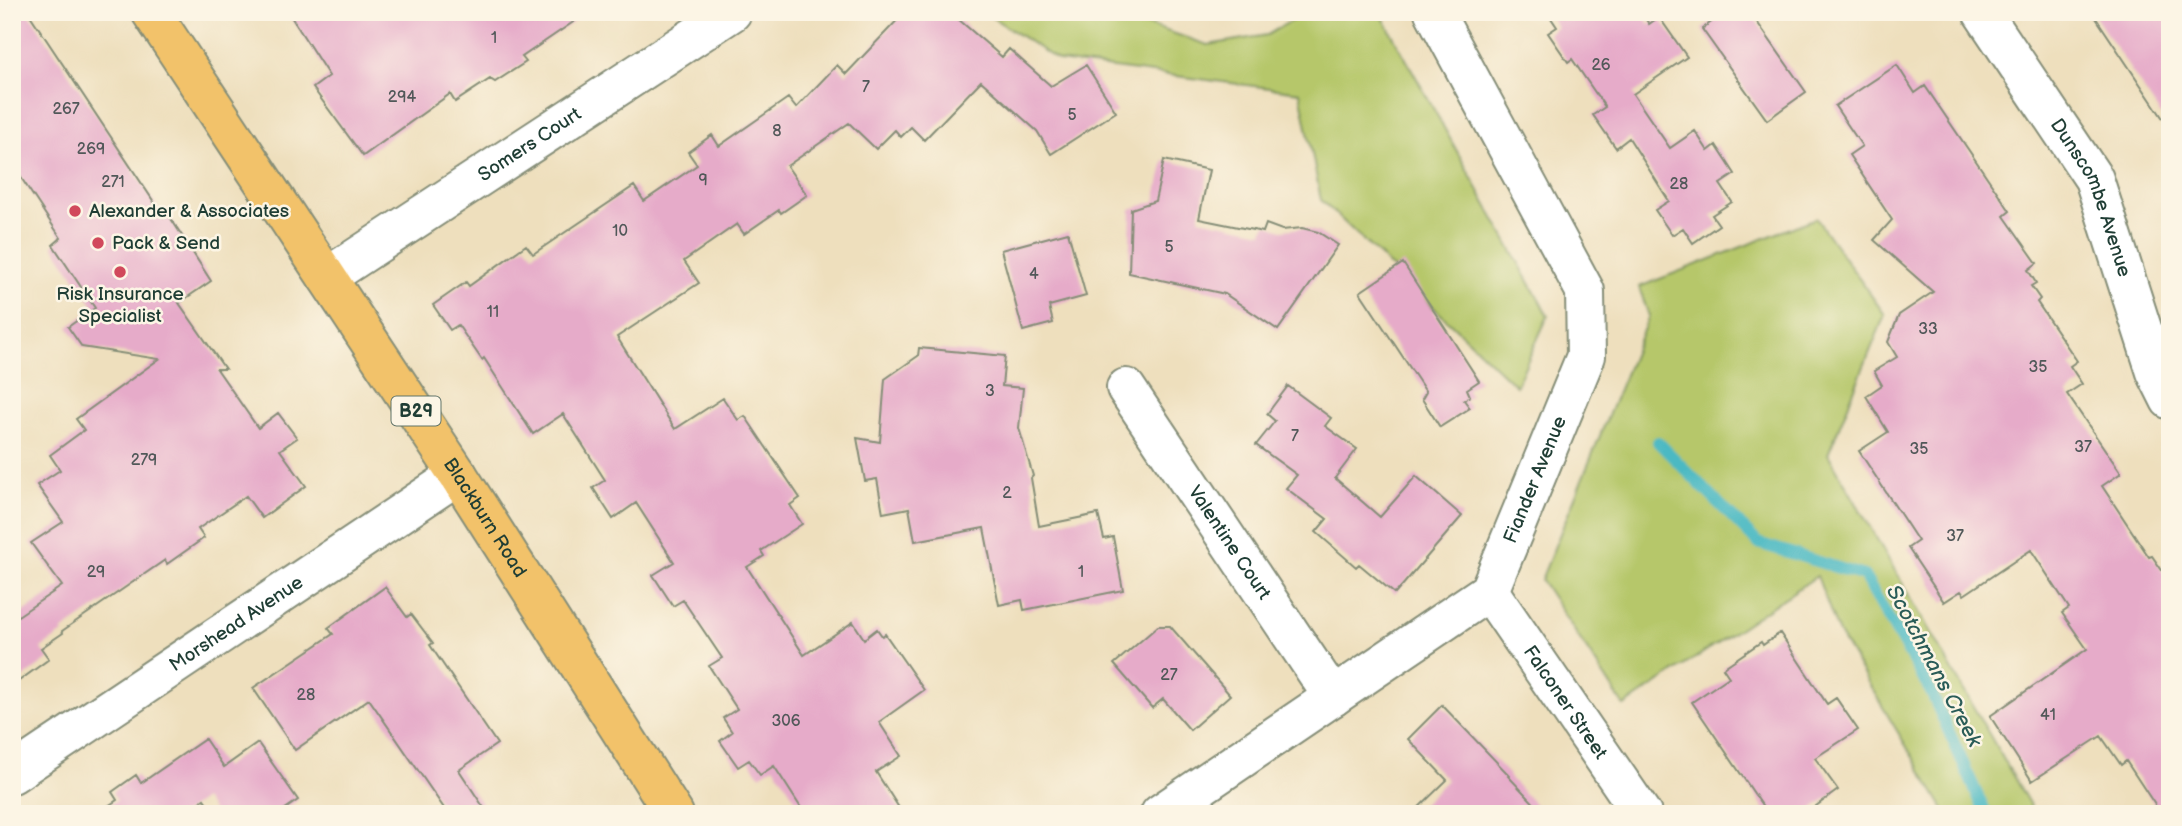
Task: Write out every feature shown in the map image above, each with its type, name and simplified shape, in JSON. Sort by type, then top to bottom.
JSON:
[{"type":"main road","name":"Blackburn Road","points":[[151,12],[458,475],[674,814]]},
{"type":"street","name":"Somers Court","points":[[327,277],[732,12]]},
{"type":"street","name":"Fiander Avenue","points":[[1434,12],[1586,291],[1586,356],[1489,591]]},
{"type":"street","name":"Dunscombe Avenue","points":[[1982,12],[2094,179],[2156,372],[2170,400]]},
{"type":"street","name":"Valentine Court","points":[[1126,388],[1334,697]]},
{"type":"street","name":"Morshead Avenue","points":[[12,774],[458,475]]},
{"type":"street","points":[[1160,814],[1489,591]]},
{"type":"street","name":"Falconer Street","points":[[1489,591],[1642,814]]},
{"type":"green space","points":[[984,12],[1110,12],[1208,45],[1267,35],[1306,12],[1380,12],[1548,316],[1516,386],[1321,200],[1300,92],[1059,61]]},
{"type":"green space","points":[[1816,218],[1885,315],[1828,454],[2035,814],[1947,814],[1839,634],[1817,576],[1624,706],[1541,580],[1649,316],[1639,287]]},
{"type":"building","points":[[12,12],[28,12],[164,217],[168,214],[211,281],[179,303],[225,369],[217,369],[258,428],[278,413],[297,438],[280,450],[306,486],[262,518],[246,496],[198,529],[204,538],[167,564],[165,560],[41,648],[49,659],[12,686],[12,608],[18,616],[62,586],[31,543],[63,522],[37,485],[60,470],[50,455],[84,430],[76,419],[159,359],[82,347],[68,327],[95,308],[53,245],[61,238],[12,164]]},
{"type":"building","points":[[288,12],[588,12],[522,57],[526,62],[495,82],[490,79],[455,102],[450,94],[363,156],[313,88],[329,76]]},
{"type":"building","points":[[905,12],[950,12],[1002,57],[1009,49],[1051,86],[1086,65],[1116,112],[1051,154],[1037,131],[981,81],[924,140],[911,127],[901,137],[895,130],[876,149],[849,123],[787,166],[807,195],[744,234],[737,224],[684,261],[699,283],[617,337],[675,429],[723,398],[738,420],[745,416],[800,498],[790,505],[802,524],[761,551],[764,556],[747,567],[804,655],[853,622],[864,639],[877,629],[882,636],[885,634],[924,690],[879,722],[901,756],[876,772],[903,814],[805,814],[774,766],[760,775],[749,760],[738,767],[720,741],[732,732],[723,718],[737,709],[709,666],[722,658],[683,600],[673,606],[653,575],[674,562],[636,503],[613,519],[593,488],[605,480],[563,414],[533,434],[484,358],[482,360],[458,325],[450,330],[433,305],[466,282],[469,286],[526,245],[533,254],[634,186],[644,201],[697,165],[688,152],[712,135],[719,146],[788,98],[796,108],[837,65],[846,74]]},
{"type":"building","points":[[1547,12],[1641,12],[1649,24],[1659,17],[1687,57],[1633,94],[1670,148],[1695,131],[1708,151],[1716,145],[1735,174],[1720,184],[1732,202],[1712,215],[1719,225],[1693,243],[1683,228],[1672,235],[1655,210],[1669,201],[1629,138],[1616,148],[1593,115],[1605,107],[1572,59],[1568,62],[1548,33],[1557,27]]},
{"type":"building","points":[[1725,12],[1750,12],[1806,92],[1767,120],[1702,29]]},
{"type":"building","points":[[2092,12],[2170,12],[2170,129]]},
{"type":"building","points":[[1897,65],[1915,93],[1925,86],[2010,211],[2004,216],[2037,263],[2028,270],[2036,283],[2031,286],[2040,299],[2037,302],[2077,361],[2070,366],[2082,384],[2067,394],[2121,473],[2102,486],[2149,557],[2152,556],[2170,582],[2170,814],[2161,814],[2126,761],[2121,765],[2101,736],[2032,781],[1990,716],[2087,649],[2062,613],[2069,608],[2031,550],[1964,595],[1961,591],[1944,602],[1908,548],[1918,541],[1859,451],[1888,432],[1866,396],[1882,385],[1874,371],[1897,357],[1888,342],[1899,315],[1933,292],[1874,240],[1892,220],[1849,155],[1862,146],[1835,106]]},
{"type":"building","points":[[1164,160],[1209,170],[1199,219],[1263,232],[1266,224],[1282,230],[1302,228],[1318,232],[1338,245],[1278,330],[1225,294],[1129,273],[1131,209],[1155,201]]},
{"type":"building","points":[[1068,232],[1086,296],[1049,306],[1053,323],[1023,331],[1001,250]]},
{"type":"building","points":[[1403,263],[1479,381],[1467,389],[1470,396],[1464,400],[1470,408],[1440,427],[1422,399],[1426,392],[1360,292]]},
{"type":"building","points":[[919,348],[1005,356],[1002,386],[1023,388],[1019,428],[1033,476],[1031,478],[1039,526],[1098,514],[1104,539],[1113,537],[1123,590],[1024,610],[1022,600],[999,605],[984,528],[915,541],[909,508],[883,513],[877,479],[865,481],[857,438],[880,442],[885,379],[918,356]]},
{"type":"building","points":[[1288,386],[1331,418],[1325,426],[1357,449],[1335,478],[1380,517],[1416,476],[1462,516],[1395,594],[1359,564],[1356,567],[1316,532],[1327,519],[1286,488],[1297,475],[1256,445],[1275,421],[1267,414]]},
{"type":"building","points":[[385,587],[407,617],[411,614],[433,643],[430,645],[497,744],[459,770],[488,814],[448,814],[369,699],[295,750],[253,688],[333,634],[328,628]]},
{"type":"building","points":[[1158,626],[1170,626],[1230,695],[1190,730],[1163,699],[1152,708],[1114,664]]},
{"type":"building","points":[[1780,633],[1827,704],[1836,698],[1858,730],[1815,758],[1838,790],[1805,814],[1768,814],[1692,702],[1729,677],[1723,668],[1761,642],[1763,645]]},
{"type":"building","points":[[1442,705],[1544,814],[1412,814],[1447,780],[1408,739]]},
{"type":"building","points":[[205,739],[224,767],[258,743],[298,800],[278,814],[215,814],[204,799],[183,814],[96,814],[117,800],[112,792],[136,775],[141,783]]},
{"type":"waterway","name":"Scotchmans Creek","points":[[1658,442],[1758,543],[1864,576],[1931,692],[1986,814]]},
{"type":"place","name":"Alexander & Associates","points":[[75,211]]},
{"type":"place","name":"Pack & Send","points":[[98,243]]},
{"type":"place","name":"Risk Insurance Specialist","points":[[120,272]]}]
